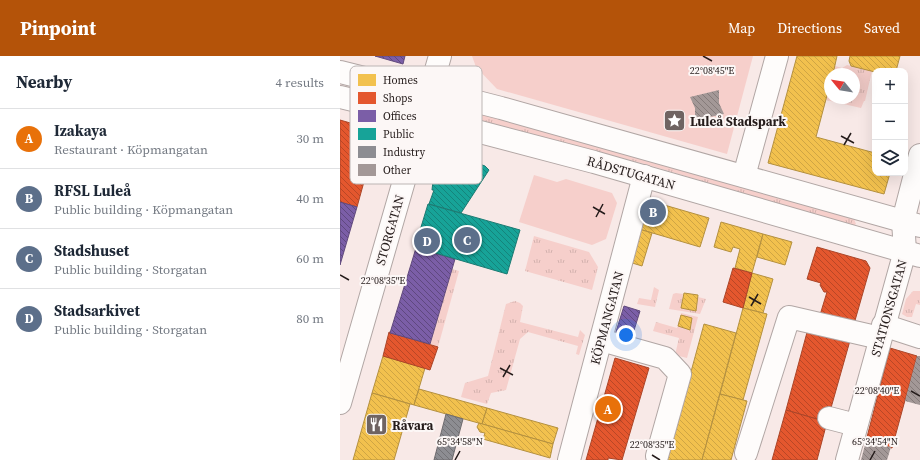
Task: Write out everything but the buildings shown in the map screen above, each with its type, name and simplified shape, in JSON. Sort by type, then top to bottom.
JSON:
[{"type":"main road","name":"STORGATAN","points":[[437,66],[440,56]]},
{"type":"main road","points":[[744,176],[777,56]]},
{"type":"main road","name":"RÅDSTUGATAN","points":[[340,72],[350,74]]},
{"type":"main road","name":"RÅDSTUGATAN","points":[[340,97],[350,99]]},
{"type":"main road","name":"RÅDSTUGATAN","points":[[482,103],[912,224]]},
{"type":"main road","name":"RÅDSTUGATAN","points":[[482,133],[644,176],[912,253]]},
{"type":"main road","name":"STATIONSGATAN","points":[[847,460],[882,332],[912,253],[912,224],[920,155]]},
{"type":"main road","name":"KÖPMANGATAN","points":[[569,460],[644,176]]},
{"type":"main road","name":"STORGATAN","points":[[340,403],[403,184]]},
{"type":"main road","points":[[746,452],[789,318],[920,337]]},
{"type":"main road","points":[[601,340],[665,358],[680,374],[656,456]]},
{"type":"main road","points":[[829,418],[856,425]]},
{"type":"green space","name":"Luleå Stadspark","points":[[472,56],[753,56],[727,154],[497,89],[482,73],[482,66],[476,66]]},
{"type":"green space","points":[[847,65],[860,68],[842,68]]},
{"type":"green space","points":[[860,68],[872,71],[865,101],[861,108],[844,104],[860,104]]},
{"type":"green space","points":[[482,113],[753,189],[854,219],[856,224],[853,226],[652,166],[482,121]]},
{"type":"green space","points":[[534,175],[557,182],[566,179],[612,193],[617,203],[606,239],[592,245],[519,222]]},
{"type":"green space","points":[[534,236],[589,252],[598,267],[592,290],[525,271]]},
{"type":"green space","points":[[452,269],[459,271],[438,347],[430,344]]},
{"type":"green space","points":[[654,287],[659,290],[655,307],[637,304],[639,298],[651,300]]},
{"type":"green space","points":[[913,291],[920,291],[920,305],[916,304],[912,317],[907,317],[902,314],[906,299]]},
{"type":"green space","points":[[673,294],[683,294],[681,308],[696,310],[698,297],[706,299],[700,314],[669,309]]},
{"type":"green space","points":[[515,301],[523,306],[520,322],[578,337],[580,330],[585,335],[579,355],[576,354],[578,346],[528,332],[520,339],[506,390],[491,393],[487,404],[461,397],[465,383],[488,376],[506,304]]},
{"type":"green space","points":[[681,313],[698,317],[687,358],[675,355],[679,338],[653,331],[656,322],[677,328]]},
{"type":"place","name":"Luleå Stadspark","points":[[674,121]]},
{"type":"place","name":"RFSL Luleå","points":[[653,212]]},
{"type":"place","name":"Stadshuset","points":[[467,240]]},
{"type":"place","name":"Stadsarkivet","points":[[427,241]]},
{"type":"place","name":"Izakaya","points":[[608,409]]},
{"type":"place","name":"Råvara","points":[[377,425]]}]
